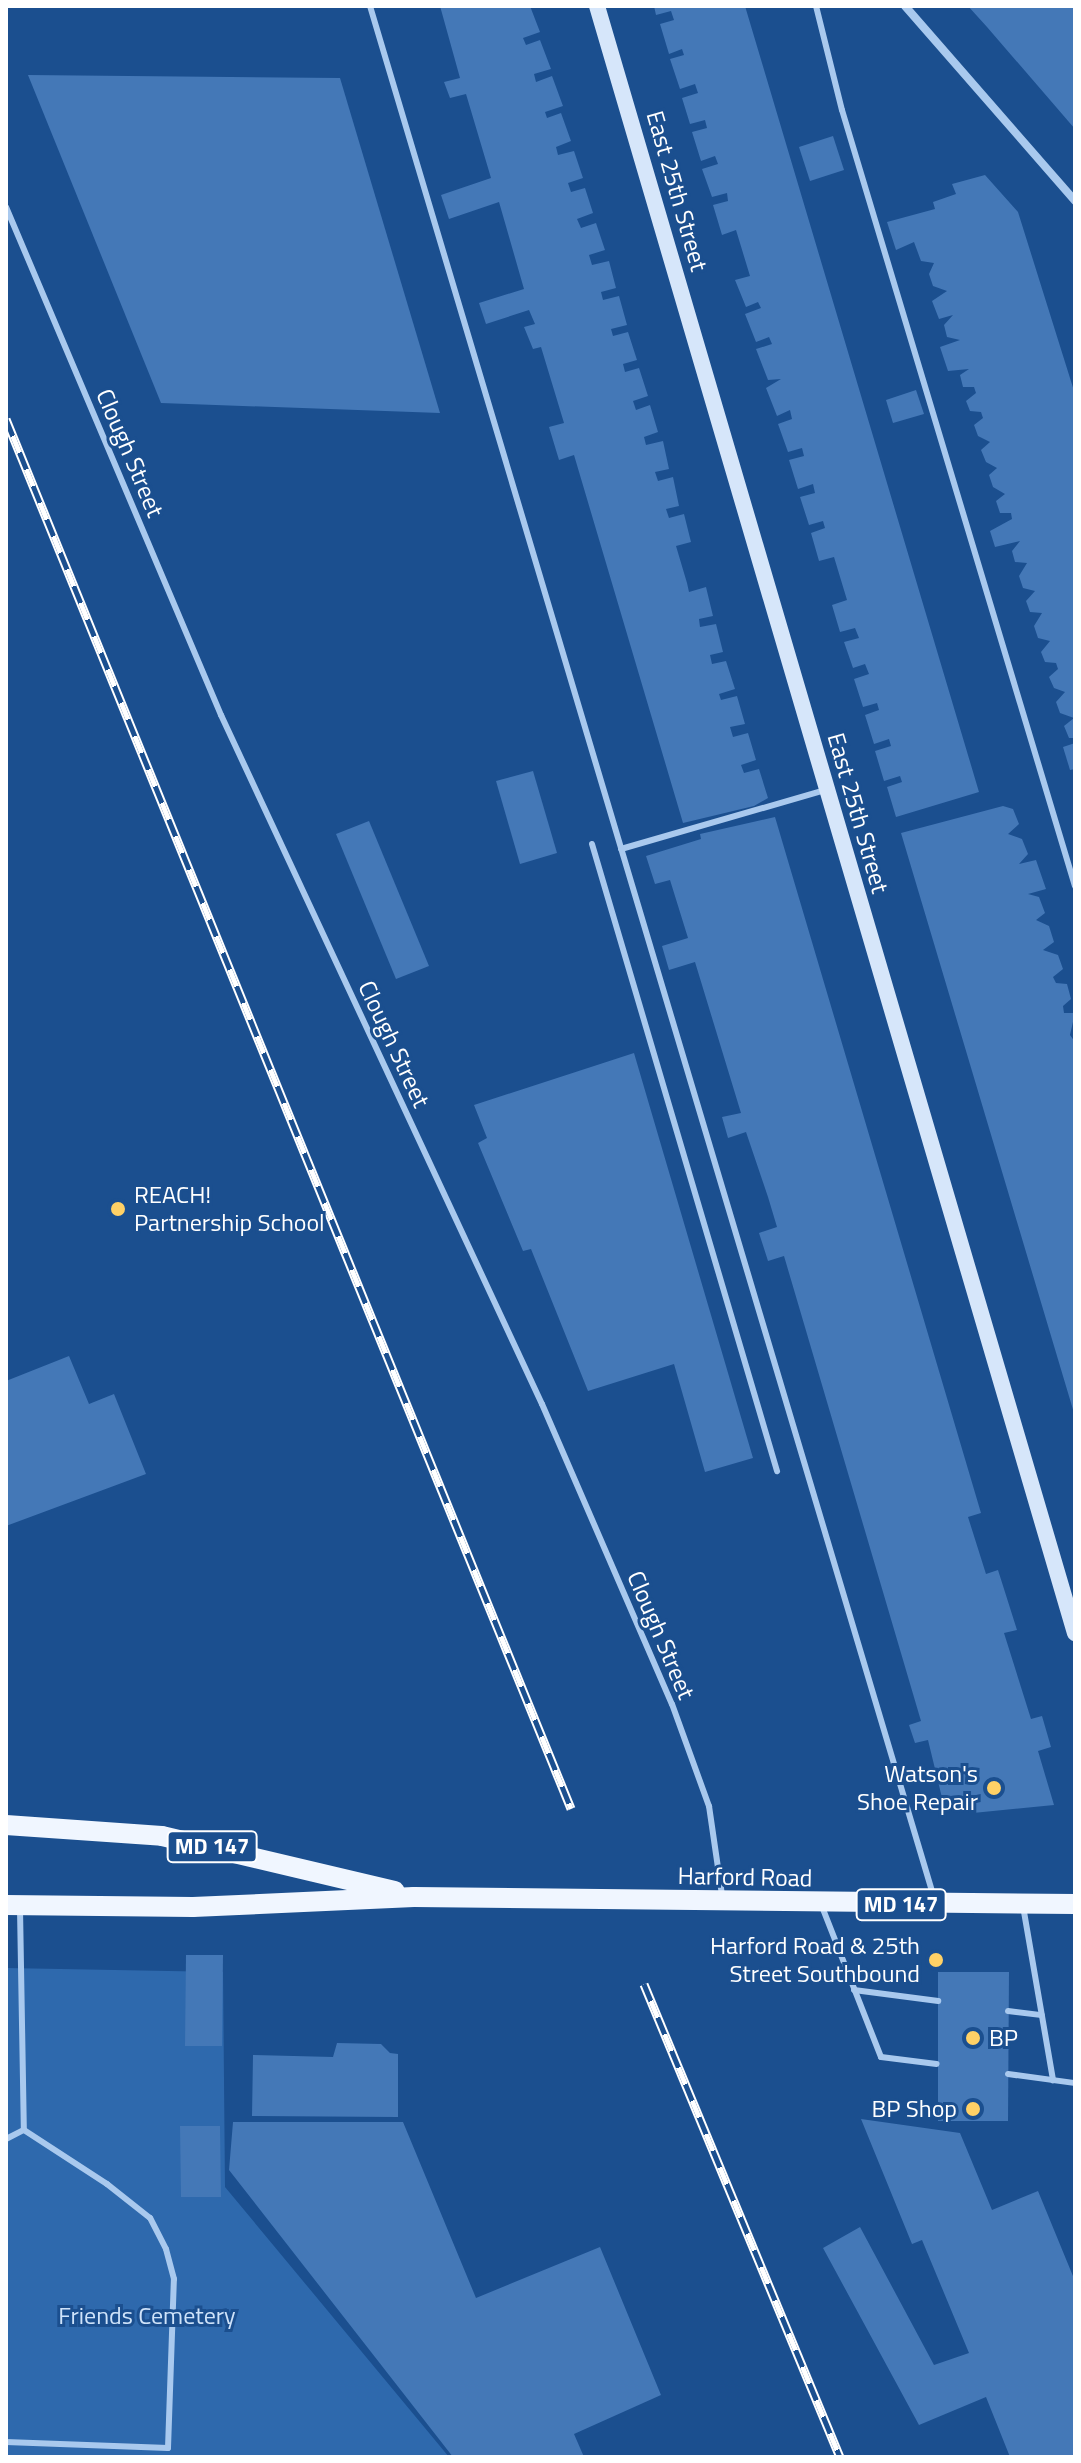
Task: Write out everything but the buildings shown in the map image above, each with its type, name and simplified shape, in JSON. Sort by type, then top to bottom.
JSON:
[{"type":"main road","name":"East 25th Street","points":[[597,6],[1074,1629]]},
{"type":"main road","name":"Harford Road","points":[[6,1825],[162,1836],[414,1897]]},
{"type":"main road","name":"Harford Road","points":[[13,1905],[193,1907],[414,1897],[723,1903],[1075,1904]]},
{"type":"street","points":[[905,6],[1073,199],[1075,209]]},
{"type":"lane","points":[[370,6],[936,1905]]},
{"type":"lane","points":[[816,6],[842,110],[1075,886]]},
{"type":"lane","name":"Clough Street","points":[[6,207],[221,715],[542,1404],[672,1704],[709,1806],[723,1903]]},
{"type":"lane","points":[[621,849],[826,790]]},
{"type":"lane","points":[[592,844],[777,1471]]},
{"type":"lane","points":[[821,1904],[881,2057],[937,2064]]},
{"type":"lane","points":[[1023,1904],[1053,2080]]},
{"type":"lane","points":[[13,1905],[24,2130]]},
{"type":"lane","points":[[854,1990],[938,2001]]},
{"type":"lane","points":[[1008,2011],[1042,2015]]},
{"type":"lane","points":[[1008,2074],[1075,2083]]},
{"type":"lane","points":[[6,2139],[24,2130]]},
{"type":"lane","points":[[6,2442],[168,2448],[174,2279],[166,2249],[150,2218],[107,2184],[24,2130]]},
{"type":"green space","name":"Friends Cemetery","points":[[6,1968],[223,1972],[225,2187],[449,2457],[6,2457]]},
{"type":"railway","points":[[6,419],[571,1808]]},
{"type":"railway","points":[[644,1984],[840,2457]]},
{"type":"place","name":"REACH! Partnership School","points":[[118,1209]]},
{"type":"place","name":"Watson's Shoe Repair","points":[[994,1788]]},
{"type":"place","name":"Harford Road & 25th Street Southbound","points":[[936,1960]]},
{"type":"place","name":"BP","points":[[973,2038]]},
{"type":"place","name":"BP Shop","points":[[973,2109]]}]
